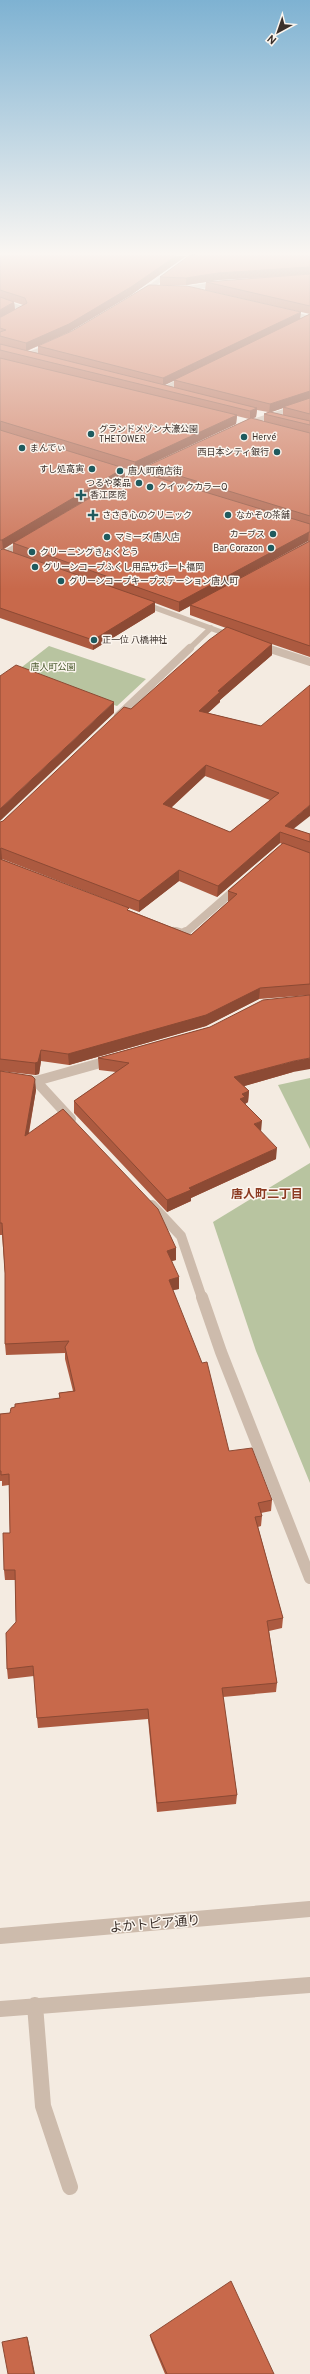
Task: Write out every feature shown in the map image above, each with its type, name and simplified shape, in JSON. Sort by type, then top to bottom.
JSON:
[{"type":"street","points":[[162,390],[189,377]]},
{"type":"street","points":[[154,388],[169,392]]},
{"type":"street","points":[[241,424],[310,404]]},
{"type":"street","points":[[253,413],[279,420]]},
{"type":"street","points":[[248,423],[264,427]]},
{"type":"street","points":[[119,485],[133,476],[166,460]]},
{"type":"street","points":[[125,474],[140,479]]},
{"type":"street","points":[[1,554],[31,537]]},
{"type":"street","points":[[1,554],[11,556]]},
{"type":"street","points":[[136,601],[239,638]]},
{"type":"street","points":[[180,616],[187,612]]},
{"type":"street","points":[[114,720],[211,628]]},
{"type":"street","points":[[254,643],[310,662]]},
{"type":"street","points":[[169,929],[184,934],[247,879]]},
{"type":"street","points":[[0,1077],[36,1081],[118,1058]]},
{"type":"street","points":[[36,1081],[79,1127]]},
{"type":"street","points":[[144,1196],[181,1236],[221,1352],[310,1578]]},
{"type":"street","name":"よかトピア通り","points":[[0,1936],[310,1910]]},
{"type":"street","points":[[0,2009],[35,2005],[310,1985]]},
{"type":"street","points":[[35,2005],[43,2106],[70,2187]]},
{"type":"green space","name":"唐人町公園","points":[[49,646],[146,679],[117,706],[51,684],[0,684]]},
{"type":"green space","points":[[310,1078],[310,1149],[278,1085]]},
{"type":"green space","points":[[310,1163],[310,1483],[256,1351],[213,1222]]},
{"type":"building","points":[[0,367],[37,367],[237,415],[135,462],[0,421]]},
{"type":"building","points":[[69,367],[92,367],[257,408],[250,411]]},
{"type":"building","points":[[119,367],[186,367],[163,378]]},
{"type":"building","points":[[201,367],[310,367],[310,391],[270,404],[174,380]]},
{"type":"building","points":[[310,398],[310,414],[283,407]]},
{"type":"building","points":[[270,412],[310,421],[310,425],[264,414]]},
{"type":"building","points":[[251,418],[310,433],[310,516],[147,466]]},
{"type":"building","points":[[0,430],[124,468],[0,540]]},
{"type":"building","points":[[136,471],[310,524],[310,532],[179,602],[13,543]]},
{"type":"building","points":[[310,541],[310,646],[190,605]]},
{"type":"building","points":[[3,549],[155,602],[93,640],[0,608],[0,550]]},
{"type":"building","points":[[227,627],[272,644],[218,691],[220,692],[199,711],[261,726],[310,685],[310,805],[285,826],[310,834],[310,842],[280,832],[218,886],[179,870],[139,901],[1,848],[0,849],[0,822],[3,821],[124,707],[131,709],[209,640]],"holes":[[[206,765],[279,793],[230,832],[163,804]]]},
{"type":"building","points":[[16,665],[114,702],[0,809],[0,676]]},
{"type":"building","points":[[283,843],[310,853],[310,984],[260,988],[206,1015],[68,1054],[41,1050],[38,1062],[35,1063],[0,1059],[0,859],[129,908],[127,910],[191,935],[237,894],[228,891]]},
{"type":"building","points":[[310,995],[310,1058],[234,1077],[249,1091],[242,1094],[245,1097],[240,1099],[262,1121],[254,1124],[277,1148],[189,1188],[191,1190],[167,1200],[74,1101],[129,1063],[98,1058],[210,1027],[263,1000]]},
{"type":"building","points":[[0,1071],[32,1076],[35,1079],[25,1136],[63,1109],[158,1209],[176,1248],[167,1251],[179,1277],[169,1280],[202,1363],[207,1362],[229,1451],[252,1448],[272,1500],[258,1503],[262,1516],[255,1517],[283,1618],[267,1621],[277,1683],[222,1688],[237,1795],[157,1803],[148,1709],[37,1718],[33,1666],[7,1669],[6,1633],[16,1622],[15,1570],[4,1570],[3,1533],[10,1533],[9,1474],[1,1475],[0,1471],[0,1414],[10,1413],[11,1408],[15,1407],[15,1404],[60,1398],[59,1393],[75,1391],[65,1347],[69,1341],[5,1344],[5,1273],[2,1223],[0,1223]]},
{"type":"building","points":[[231,2281],[274,2374],[167,2374],[150,2335]]},
{"type":"building","points":[[27,2337],[34,2374],[8,2374],[2,2342]]},
{"type":"place","name":"グランドメゾン大濠公園 THETOWER","points":[[91,434]]},
{"type":"place","name":"Hervé","points":[[244,437]]},
{"type":"place","name":"まんでぃ","points":[[22,448]]},
{"type":"place","name":"西日本シティ銀行","points":[[277,452]]},
{"type":"place","name":"すし処高寅","points":[[92,469]]},
{"type":"place","name":"唐人町商店街","points":[[120,471]]},
{"type":"place","name":"つるや薬品","points":[[139,483]]},
{"type":"place","name":"クイックカラーQ","points":[[150,487]]},
{"type":"place","name":"香江医院","points":[[81,495]]},
{"type":"place","name":"ささき心のクリニック","points":[[93,515]]},
{"type":"place","name":"なかぞの茶舗","points":[[228,515]]},
{"type":"place","name":"カーブス","points":[[273,534]]},
{"type":"place","name":"マミーズ 唐人店","points":[[107,537]]},
{"type":"place","name":"Bar Corazon","points":[[271,548]]},
{"type":"place","name":"クリーニングきょくとう","points":[[32,552]]},
{"type":"place","name":"グリーンコープふくし用品サポート福岡","points":[[35,567]]},
{"type":"place","name":"グリーンコープキープステーション唐人町","points":[[61,581]]},
{"type":"place","name":"正一位 八橋神社","points":[[94,640]]},
{"type":"district","name":"唐人町二丁目","points":[[267,1194]]}]
